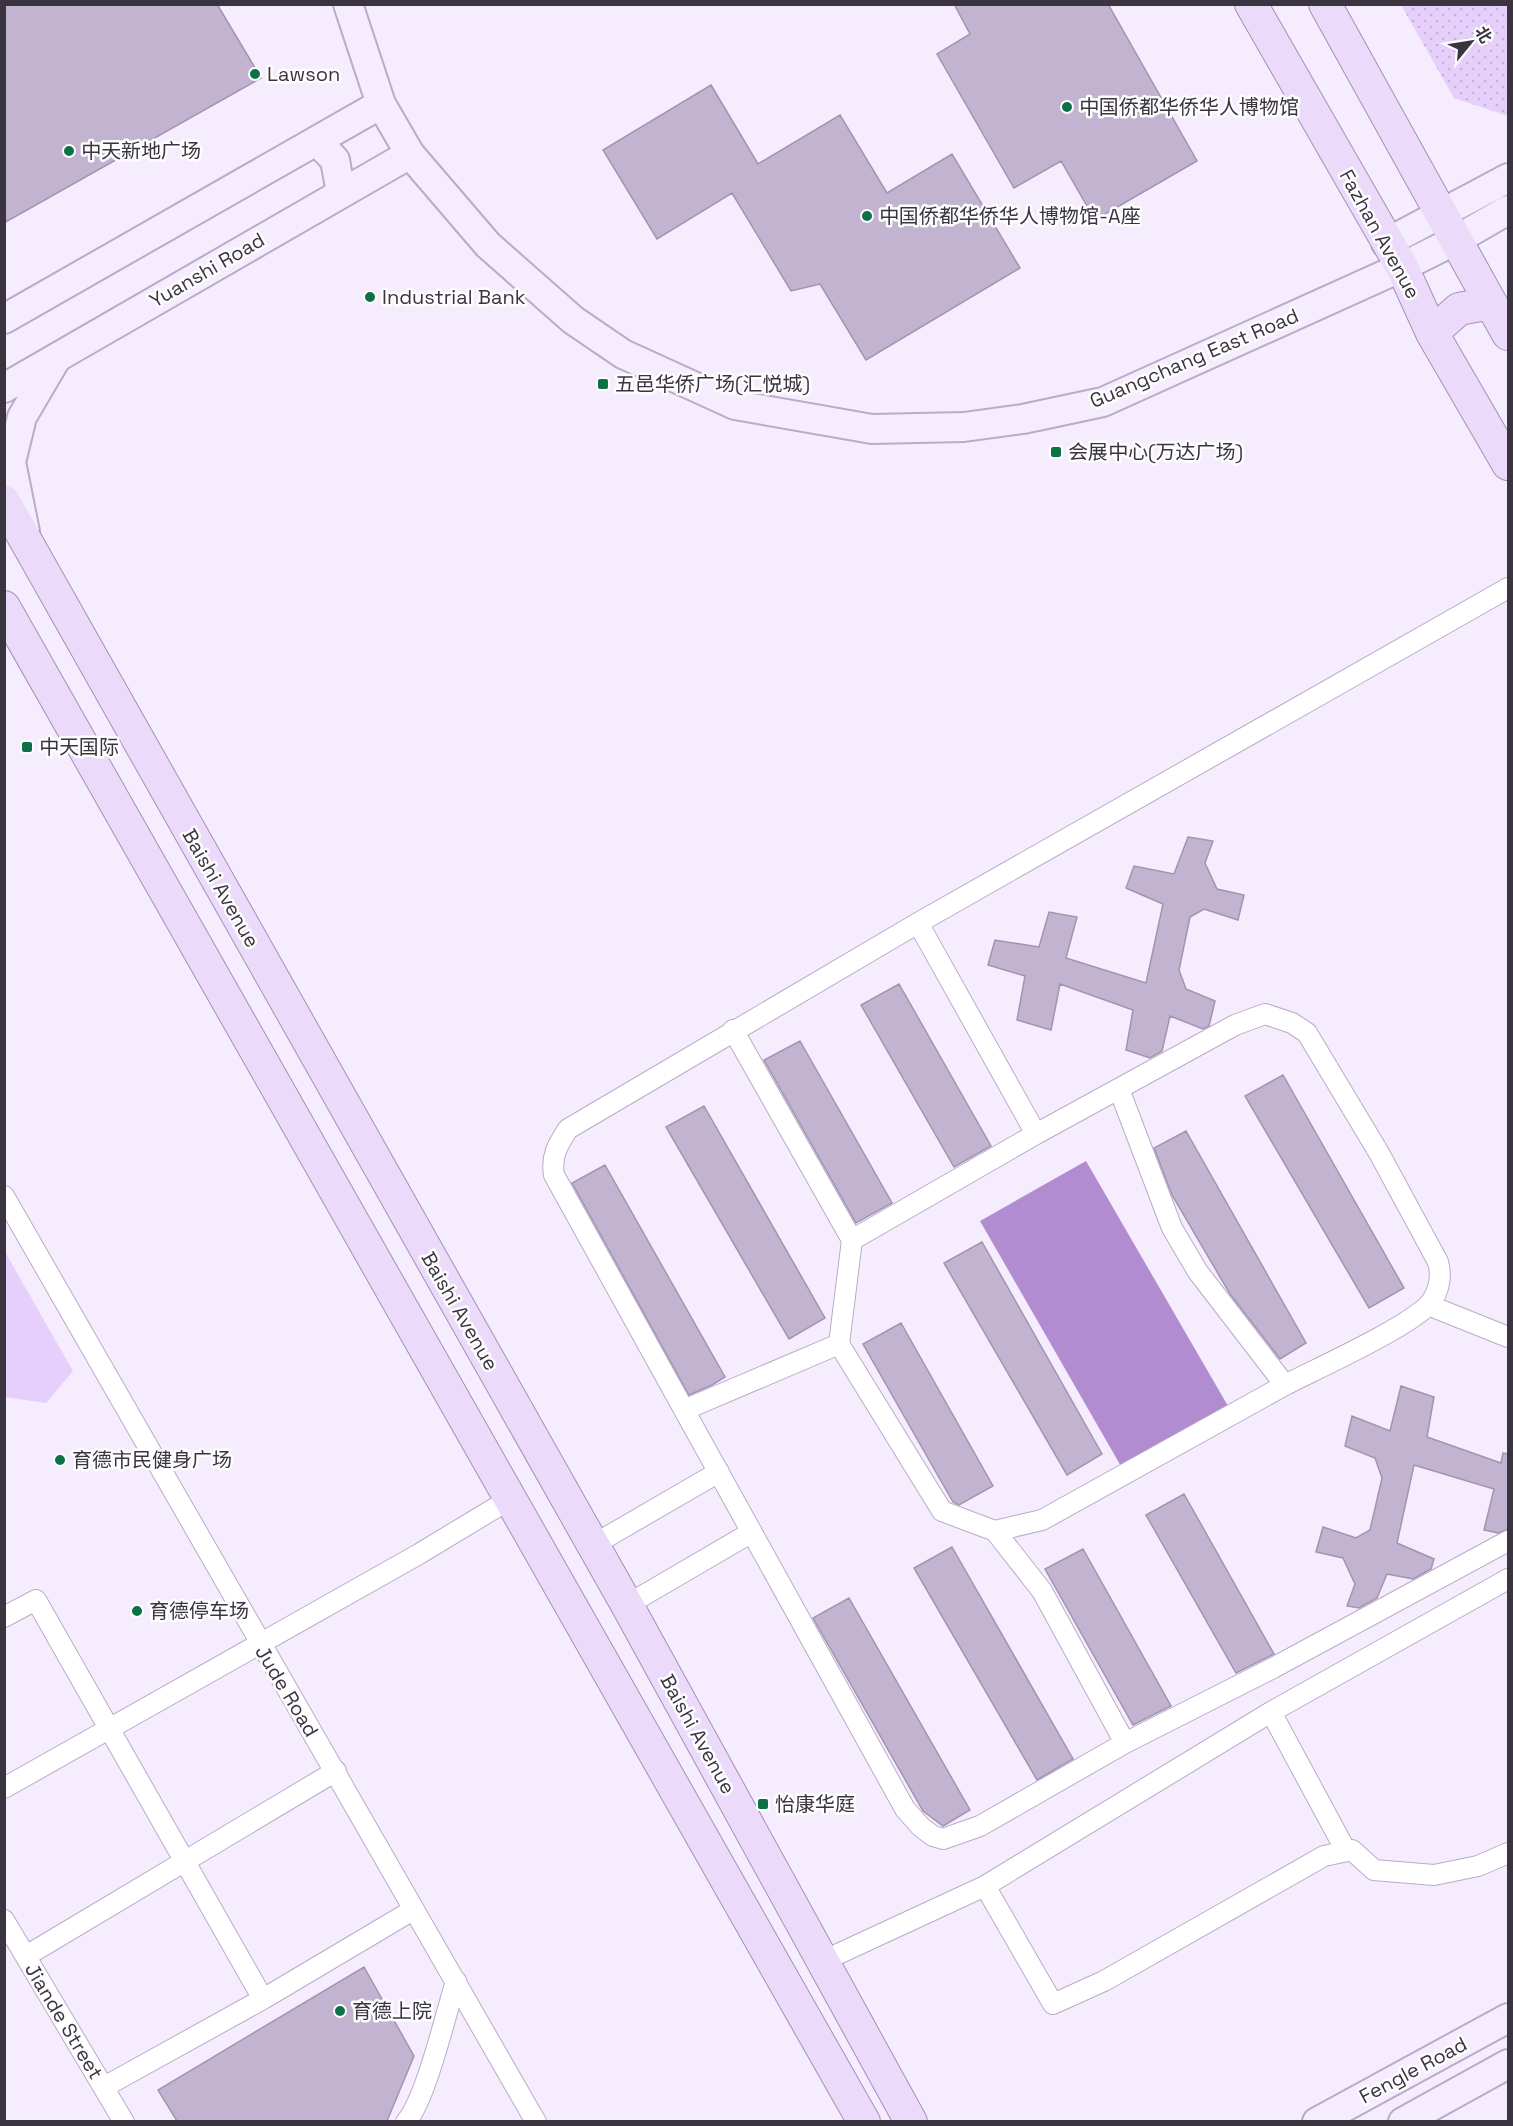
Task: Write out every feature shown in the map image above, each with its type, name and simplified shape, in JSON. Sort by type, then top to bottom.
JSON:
[{"type":"main road","name":"Guangchang East Road","points":[[348,4],[381,104],[410,154],[488,244],[573,320],[623,354],[735,405],[872,429],[964,427],[1023,419],[1103,402],[1449,228]]},
{"type":"main road","name":"Fazhan Avenue","points":[[1251,4],[1394,255],[1432,333],[1509,464]]},
{"type":"main road","points":[[1325,4],[1509,334]]},
{"type":"main road","points":[[10,312],[381,104]]},
{"type":"main road","points":[[317,141],[335,160],[341,194]]},
{"type":"main road","name":"Yuanshi Road","points":[[4,388],[410,154]]},
{"type":"main road","points":[[1449,228],[1509,178]]},
{"type":"main road","points":[[1449,228],[1509,210]]},
{"type":"main road","points":[[1432,333],[1459,309],[1491,303]]},
{"type":"main road","points":[[27,546],[11,462],[22,417],[59,355]]},
{"type":"main road","name":"Baishi Avenue","points":[[4,502],[627,1605],[911,2121]]},
{"type":"main road","points":[[4,607],[853,2105],[883,2072],[928,2121]]},
{"type":"main road","name":"Fengle Road","points":[[1317,2121],[1509,2018]]},
{"type":"main road","name":"Fengle Road","points":[[1403,2121],[1509,2064]]},
{"type":"street","points":[[1509,588],[733,1030],[568,1130],[553,1156],[554,1175],[905,1809],[933,1836],[944,1839],[980,1826],[1125,1743],[1274,1668],[1509,1541]]},
{"type":"street","points":[[918,923],[1036,1134]]},
{"type":"street","points":[[852,1240],[1036,1134],[1254,1017],[1265,1014],[1301,1028],[1307,1033],[1380,1153],[1438,1262],[1440,1270],[1438,1290],[1428,1305],[1410,1320],[1285,1385],[1042,1520],[994,1531]]},
{"type":"street","points":[[733,1030],[852,1240],[839,1344],[942,1511],[994,1531],[1042,1591],[1125,1743]]},
{"type":"street","points":[[1119,1089],[1172,1228],[1198,1272],[1285,1385]]},
{"type":"street","name":"Jude Road","points":[[4,1196],[536,2121]]},
{"type":"street","points":[[1428,1305],[1509,1337]]},
{"type":"street","points":[[684,1410],[839,1344]]},
{"type":"street","points":[[593,1545],[719,1472]]},
{"type":"street","points":[[4,1788],[419,1554],[510,1499]]},
{"type":"street","points":[[627,1605],[752,1532]]},
{"type":"street","points":[[823,1961],[985,1886],[1271,1712],[1509,1579]]},
{"type":"street","points":[[4,1617],[36,1600],[263,1999]]},
{"type":"street","points":[[1271,1712],[1346,1851]]},
{"type":"street","points":[[26,1956],[336,1771]]},
{"type":"street","points":[[985,1886],[1053,2004],[1104,1981],[1324,1856],[1352,1850],[1374,1870],[1434,1875],[1478,1866],[1509,1853]]},
{"type":"street","points":[[104,2087],[263,1999],[413,1910]]},
{"type":"street","name":"Jiande Street","points":[[4,1920],[124,2121]]},
{"type":"street","points":[[406,2121],[412,2115],[428,2071],[456,1981]]},
{"type":"shaded area","points":[[1401,5],[1508,5],[1508,116],[1454,98]]},
{"type":"shaded area","points":[[1086,1161],[1228,1406],[1122,1468],[980,1221]]},
{"type":"shaded area","points":[[4,1250],[73,1371],[46,1403],[5,1397]]},
{"type":"building","name":"中天新地广场","points":[[4,4],[217,4],[261,78],[4,223]]},
{"type":"building","name":"中国侨都华侨华人博物馆","points":[[954,4],[1108,4],[1197,161],[1095,220],[1061,161],[1014,188],[937,54],[970,34]]},
{"type":"building","name":"中国侨都华侨华人博物馆-A座","points":[[711,85],[758,164],[840,115],[887,193],[952,154],[1020,268],[866,360],[820,284],[791,291],[732,193],[657,239],[603,150]]},
{"type":"building","points":[[1188,837],[1213,841],[1205,863],[1217,889],[1244,895],[1238,920],[1204,909],[1190,917],[1179,970],[1186,989],[1215,1001],[1209,1026],[1203,1029],[1170,1016],[1162,1051],[1150,1058],[1126,1050],[1133,1010],[1060,984],[1051,1030],[1017,1020],[1025,976],[988,965],[995,940],[1039,947],[1049,912],[1077,917],[1066,958],[1146,983],[1163,904],[1126,888],[1134,866],[1174,874]]},
{"type":"building","points":[[899,984],[991,1146],[954,1167],[861,1005]]},
{"type":"building","points":[[800,1041],[892,1203],[856,1223],[764,1060]]},
{"type":"building","points":[[1283,1075],[1404,1288],[1369,1308],[1245,1096]]},
{"type":"building","points":[[704,1106],[825,1318],[789,1339],[666,1127]]},
{"type":"building","points":[[1186,1131],[1306,1343],[1280,1359],[1230,1294],[1172,1195],[1154,1148]]},
{"type":"building","points":[[605,1165],[725,1377],[689,1395],[572,1183]]},
{"type":"building","points":[[982,1242],[1102,1454],[1067,1475],[944,1263]]},
{"type":"building","points":[[901,1323],[993,1486],[959,1505],[953,1502],[863,1344]]},
{"type":"building","points":[[1401,1386],[1434,1397],[1427,1437],[1501,1463],[1503,1453],[1509,1454],[1509,1529],[1498,1533],[1484,1530],[1494,1489],[1414,1465],[1397,1543],[1434,1559],[1431,1569],[1413,1579],[1387,1574],[1377,1598],[1359,1608],[1347,1606],[1355,1584],[1343,1558],[1316,1552],[1323,1527],[1356,1538],[1370,1530],[1382,1478],[1375,1458],[1345,1446],[1352,1416],[1390,1431]]},
{"type":"building","points":[[1184,1494],[1274,1654],[1236,1673],[1146,1515]]},
{"type":"building","points":[[952,1547],[1073,1759],[1037,1780],[914,1568]]},
{"type":"building","points":[[1083,1549],[1171,1706],[1133,1725],[1045,1569]]},
{"type":"building","points":[[849,1598],[970,1810],[943,1826],[923,1811],[813,1618]]},
{"type":"building","name":"育德上院","points":[[364,1967],[414,2056],[387,2121],[177,2121],[158,2090]]},
{"type":"place","name":"Lawson","points":[[255,74]]},
{"type":"place","name":"中国侨都华侨华人博物馆","points":[[1067,107]]},
{"type":"place","name":"中天新地广场","points":[[69,151]]},
{"type":"place","name":"中国侨都华侨华人博物馆-A座","points":[[867,216]]},
{"type":"place","name":"Industrial Bank","points":[[370,297]]},
{"type":"place","name":"五邑华侨广场(汇悦城)","points":[[603,384]]},
{"type":"place","name":"会展中心(万达广场)","points":[[1056,452]]},
{"type":"place","name":"中天国际","points":[[27,747]]},
{"type":"place","name":"育德市民健身广场","points":[[60,1460]]},
{"type":"place","name":"育德停车场","points":[[137,1611]]},
{"type":"place","name":"怡康华庭","points":[[763,1804]]},
{"type":"place","name":"育德上院","points":[[340,2011]]}]
